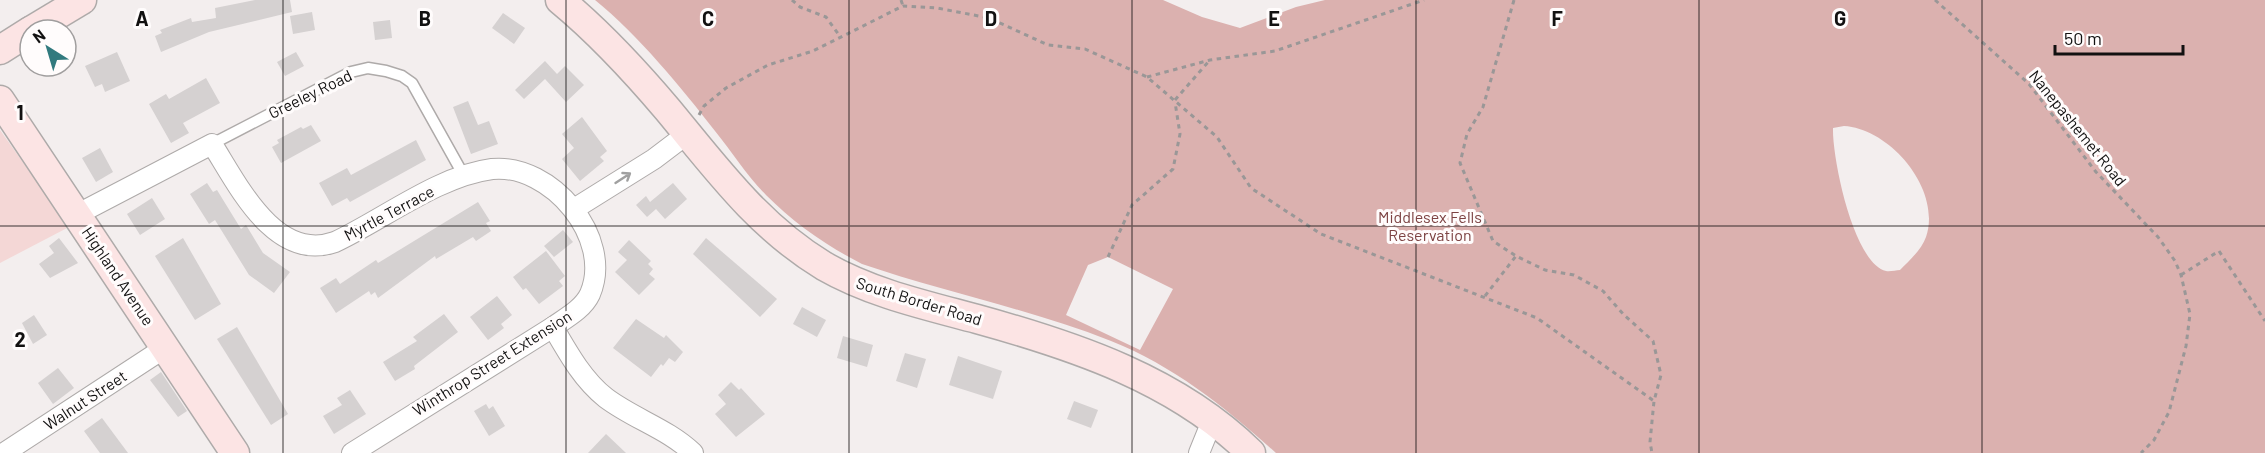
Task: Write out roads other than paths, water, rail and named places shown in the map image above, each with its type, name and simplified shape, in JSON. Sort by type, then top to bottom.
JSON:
[{"type":"main road","points":[[52,18],[81,0]]},
{"type":"main road","name":"South Border Road","points":[[560,0],[621,57],[761,220],[784,239],[832,270],[892,295],[1033,334],[1097,358],[1164,389],[1212,421],[1251,453]]},
{"type":"main road","points":[[0,50],[18,39]]},
{"type":"main road","name":"Highland Avenue","points":[[0,100],[235,453]]},
{"type":"street","points":[[574,209],[654,159],[687,134]]},
{"type":"street","points":[[76,215],[212,144]]},
{"type":"street","name":"Myrtle Terrace","points":[[212,144],[266,222],[281,236],[303,245],[316,246],[335,242],[422,195],[464,176],[492,169],[516,170],[545,183],[574,209]]},
{"type":"street","name":"Winthrop Street Extension","points":[[352,453],[553,327],[584,304],[592,286],[590,242],[586,228],[574,209]]},
{"type":"street","points":[[553,327],[575,364],[598,391],[613,403],[666,433],[693,453]]},
{"type":"street","name":"Walnut Street","points":[[4,453],[166,347]]},
{"type":"street","points":[[1199,453],[1212,421]]},
{"type":"lane","name":"Greeley Road","points":[[212,144],[331,81],[359,70],[377,69],[402,76],[412,83],[464,176]]},
{"type":"park label","name":"Middlesex Fells Reservation","points":[[1430,226]]}]
